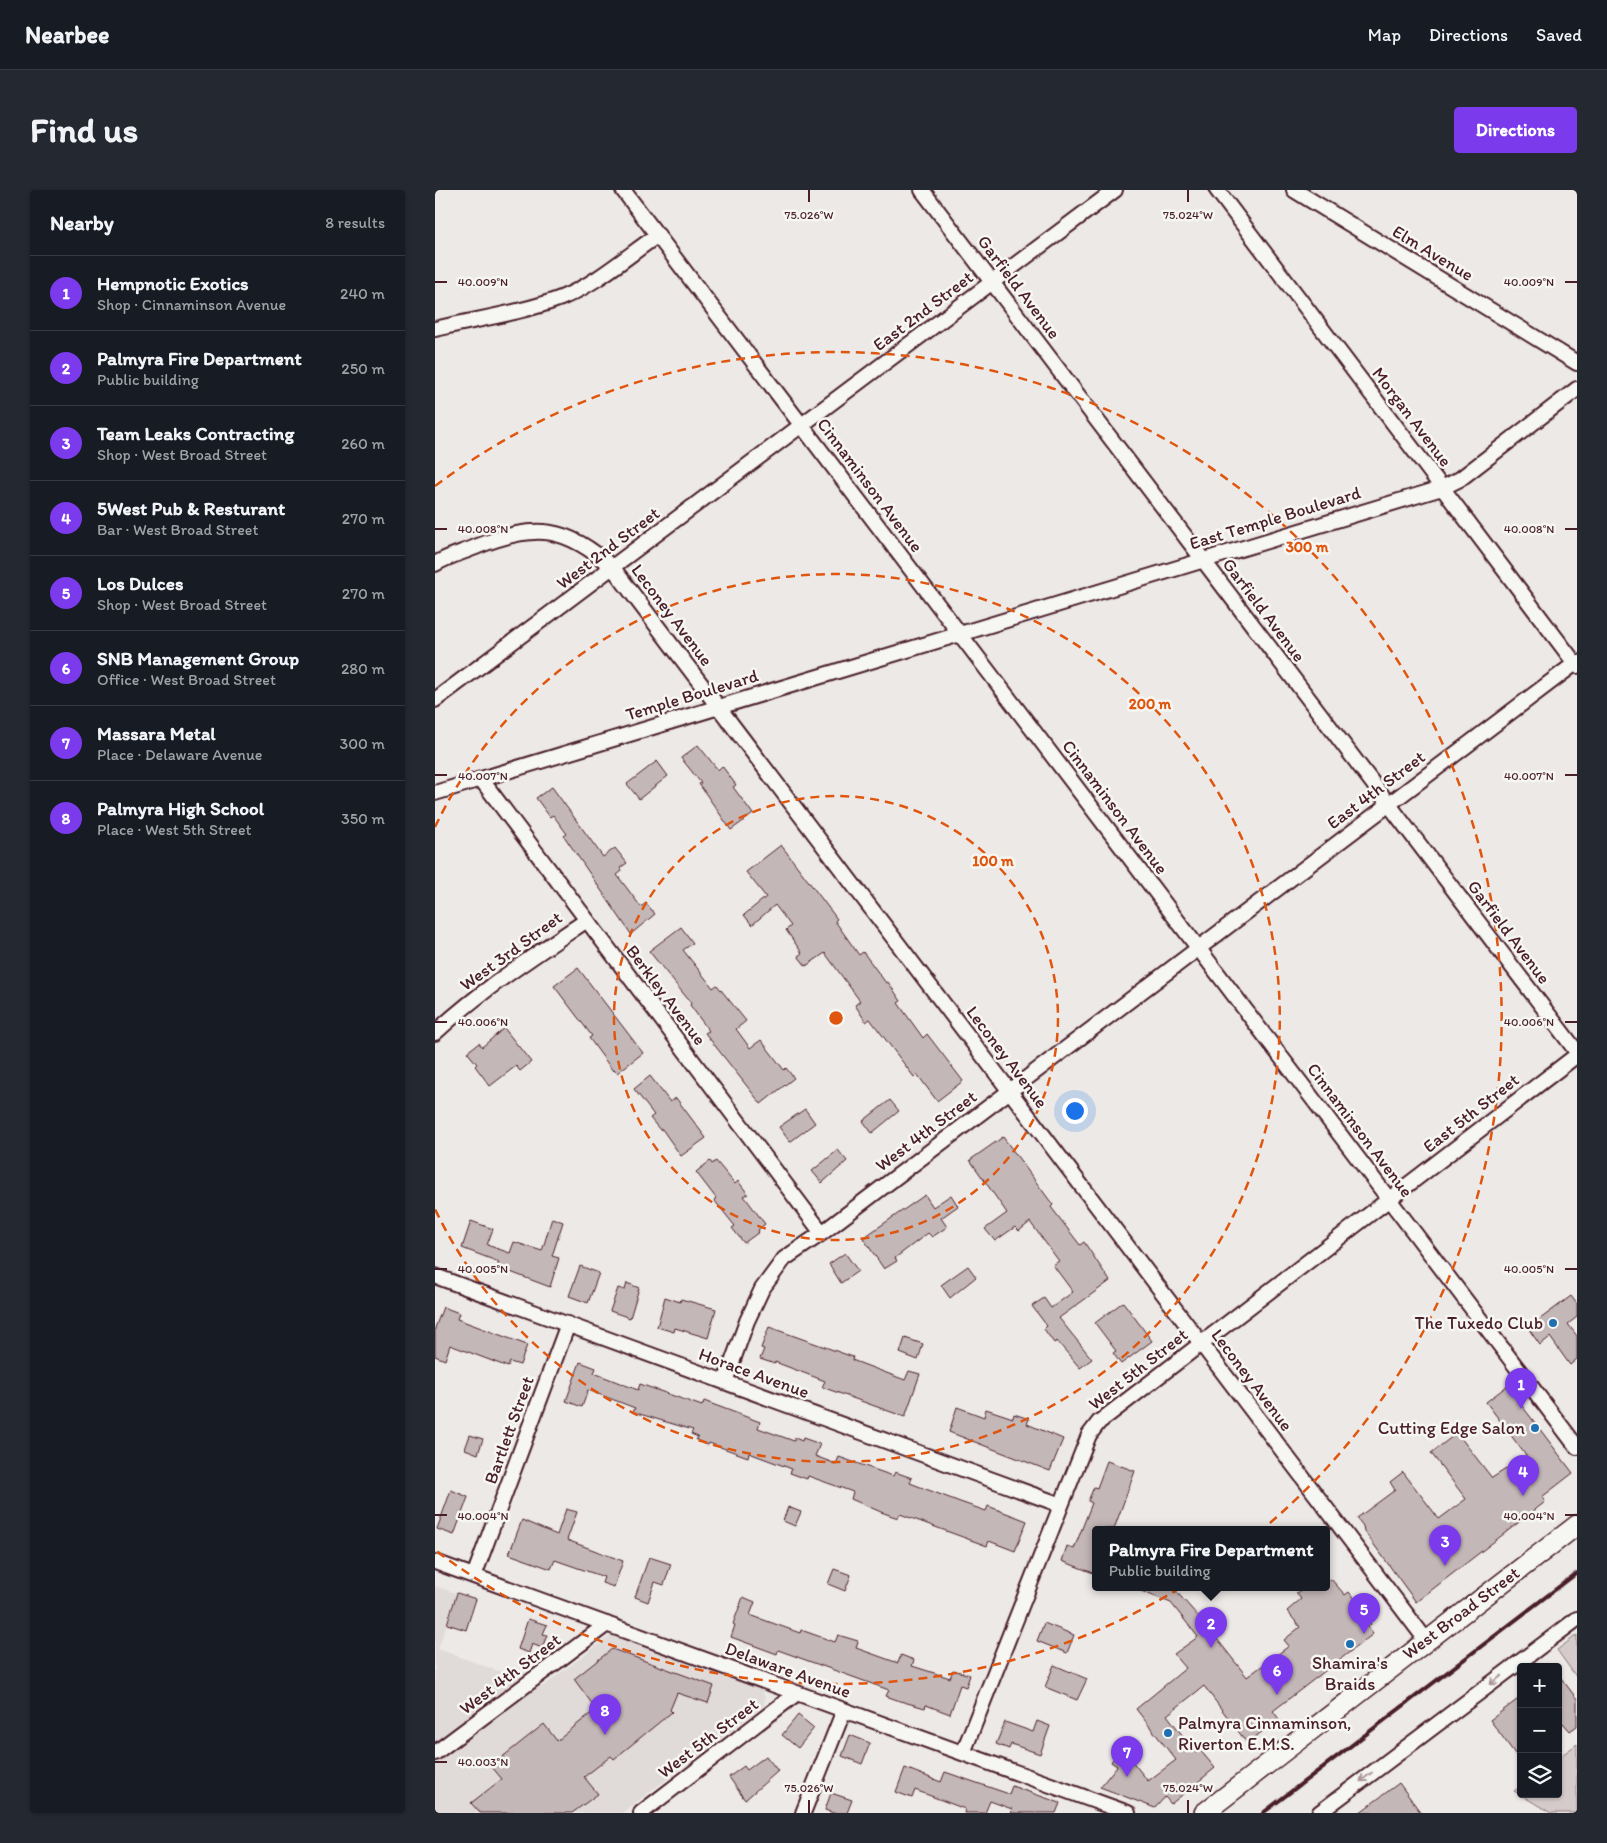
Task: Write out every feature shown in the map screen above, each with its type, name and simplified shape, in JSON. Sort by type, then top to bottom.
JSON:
[{"type":"main road","name":"West Broad Street","points":[[1204,1813],[1425,1640],[1577,1525]]},
{"type":"street","name":"Cinnaminson Avenue","points":[[623,190],[1577,1447]]},
{"type":"street","name":"Garfield Avenue","points":[[922,190],[1577,1053]]},
{"type":"street","name":"East 2nd Street","points":[[802,426],[1115,190]]},
{"type":"street","name":"Morgan Avenue","points":[[1217,190],[1576,664]]},
{"type":"street","name":"Elm Avenue","points":[[1294,190],[1577,363]]},
{"type":"street","points":[[435,329],[533,307],[562,298],[587,284],[658,235]]},
{"type":"street","name":"East Temple Boulevard","points":[[959,632],[1443,488],[1459,479],[1577,389]]},
{"type":"street","name":"West 2nd Street","points":[[435,700],[802,426]]},
{"type":"street","name":"Leconey Avenue","points":[[435,564],[507,534],[540,531],[565,536],[592,550],[613,568],[1425,1640]]},
{"type":"street","name":"Temple Boulevard","points":[[435,793],[959,632]]},
{"type":"street","name":"East 4th Street","points":[[1198,948],[1576,664]]},
{"type":"street","name":"Berkley Avenue","points":[[481,779],[822,1234]]},
{"type":"street","name":"West 3rd Street","points":[[435,1033],[454,1016],[527,960],[587,920]]},
{"type":"street","name":"West 4th Street","points":[[725,1382],[747,1321],[762,1289],[784,1259],[822,1234],[1198,948]]},
{"type":"street","name":"East 5th Street","points":[[1389,1200],[1577,1053]]},
{"type":"street","name":"West 5th Street","points":[[963,1753],[1089,1436],[1099,1422],[1389,1200]]},
{"type":"street","name":"Horace Avenue","points":[[435,1276],[1061,1505]]},
{"type":"street","name":"Bartlett Street","points":[[474,1576],[568,1324]]},
{"type":"street","name":"Delaware Avenue","points":[[435,1562],[1128,1813]]},
{"type":"street","points":[[1319,1813],[1577,1619]]},
{"type":"street","name":"West 4th Street","points":[[435,1754],[607,1624]]},
{"type":"street","name":"West 5th Street","points":[[641,1813],[797,1693]]},
{"type":"street","points":[[803,1813],[844,1710]]},
{"type":"shaded area","points":[[435,1586],[457,1594],[438,1649],[542,1687],[614,1633],[760,1686],[765,1698],[764,1705],[622,1813],[435,1813]]},
{"type":"shaded area","points":[[1577,1635],[1577,1678],[1557,1650]]},
{"type":"shaded area","points":[[1577,1744],[1577,1813],[1551,1813],[1526,1798],[1562,1798],[1562,1755]]},
{"type":"building","points":[[698,745],[718,770],[722,766],[736,785],[733,787],[753,814],[731,830],[699,784],[701,783],[681,758]]},
{"type":"building","points":[[657,761],[668,776],[639,799],[627,784]]},
{"type":"building","points":[[552,787],[603,857],[615,848],[627,863],[620,868],[622,871],[617,875],[641,907],[646,903],[655,914],[631,934],[564,836],[567,834],[553,815],[550,817],[536,798]]},
{"type":"building","points":[[781,845],[837,919],[835,921],[859,955],[863,952],[886,983],[888,982],[901,1001],[898,1003],[923,1038],[927,1034],[963,1081],[937,1101],[917,1074],[914,1077],[870,1019],[866,1022],[855,1005],[860,1001],[825,953],[806,966],[798,956],[802,953],[786,930],[791,926],[775,905],[752,925],[744,915],[766,897],[746,872]]},
{"type":"building","points":[[681,927],[693,943],[683,950],[713,988],[717,985],[746,1021],[736,1029],[750,1048],[761,1040],[784,1070],[786,1068],[794,1078],[761,1104],[705,1033],[709,1031],[690,1005],[691,1003],[649,951]]},
{"type":"building","points":[[578,968],[643,1053],[617,1073],[613,1071],[589,1038],[592,1036],[554,986]]},
{"type":"building","points":[[504,1028],[531,1062],[520,1071],[516,1066],[490,1086],[475,1066],[477,1064],[467,1052],[479,1043],[482,1047]]},
{"type":"building","points":[[650,1076],[670,1102],[676,1098],[706,1138],[681,1156],[662,1129],[660,1130],[650,1118],[654,1115],[634,1089]]},
{"type":"building","points":[[890,1100],[899,1111],[872,1133],[863,1121]]},
{"type":"building","points":[[805,1109],[815,1123],[790,1142],[779,1127]]},
{"type":"building","points":[[1003,1137],[1053,1205],[1051,1207],[1080,1245],[1084,1242],[1110,1281],[1059,1318],[1092,1359],[1080,1368],[1057,1341],[1054,1343],[1044,1329],[1047,1326],[1032,1306],[1044,1298],[1051,1308],[1073,1292],[1053,1265],[1059,1261],[1030,1222],[1019,1231],[1015,1227],[995,1241],[985,1229],[1007,1213],[970,1160]]},
{"type":"building","points":[[838,1150],[847,1161],[822,1183],[812,1171]]},
{"type":"building","points":[[710,1161],[712,1164],[716,1161],[735,1184],[738,1181],[748,1194],[744,1196],[765,1224],[758,1230],[759,1232],[744,1243],[732,1228],[735,1226],[714,1200],[716,1198],[696,1172]]},
{"type":"building","points":[[925,1195],[933,1207],[951,1195],[958,1206],[941,1218],[947,1227],[932,1237],[928,1233],[895,1258],[897,1261],[884,1269],[863,1238]]},
{"type":"building","points":[[552,1218],[563,1222],[552,1256],[559,1258],[550,1287],[497,1267],[499,1262],[462,1248],[471,1221],[493,1229],[487,1245],[510,1253],[514,1242],[542,1251]]},
{"type":"building","points":[[845,1253],[858,1271],[841,1283],[829,1264]]},
{"type":"building","points":[[580,1266],[599,1273],[588,1303],[569,1296]]},
{"type":"building","points":[[968,1266],[976,1277],[950,1298],[941,1285]]},
{"type":"building","points":[[627,1283],[639,1288],[630,1318],[610,1311],[618,1288],[625,1290]]},
{"type":"building","name":"The Tuxedo Club","points":[[1571,1296],[1577,1304],[1577,1317],[1568,1324],[1577,1336],[1577,1359],[1570,1365],[1550,1337],[1540,1345],[1528,1328]]},
{"type":"building","points":[[665,1297],[680,1302],[681,1299],[716,1309],[708,1338],[675,1328],[674,1332],[657,1327]]},
{"type":"building","points":[[1123,1302],[1152,1341],[1121,1364],[1113,1353],[1116,1351],[1095,1323]]},
{"type":"building","points":[[443,1307],[459,1313],[457,1319],[527,1345],[520,1365],[510,1362],[508,1367],[450,1345],[445,1360],[435,1356],[435,1328]]},
{"type":"building","points":[[769,1327],[853,1357],[852,1360],[905,1380],[909,1371],[920,1374],[905,1417],[822,1387],[825,1381],[775,1362],[775,1364],[760,1359],[764,1349],[761,1348]]},
{"type":"building","points":[[905,1338],[923,1344],[918,1360],[900,1353]]},
{"type":"building","points":[[580,1362],[596,1368],[594,1373],[638,1390],[640,1384],[702,1406],[704,1401],[760,1422],[758,1428],[794,1441],[795,1438],[802,1441],[803,1438],[820,1444],[815,1456],[836,1464],[839,1457],[893,1476],[895,1472],[912,1478],[910,1483],[960,1502],[986,1511],[988,1506],[1027,1521],[1015,1551],[989,1541],[987,1546],[900,1514],[898,1518],[881,1512],[851,1499],[853,1492],[808,1476],[807,1479],[790,1473],[792,1469],[749,1453],[748,1457],[709,1443],[708,1445],[696,1440],[698,1437],[691,1434],[693,1430],[633,1412],[635,1408],[588,1390],[582,1407],[566,1401]]},
{"type":"building","points":[[1507,1386],[1573,1473],[1542,1497],[1545,1502],[1416,1602],[1364,1531],[1357,1518],[1395,1490],[1390,1482],[1403,1472],[1439,1519],[1466,1499],[1431,1453],[1457,1433],[1492,1478],[1506,1469],[1511,1475],[1530,1461],[1486,1402]]},
{"type":"building","points":[[957,1407],[984,1417],[986,1409],[1013,1418],[1014,1414],[1029,1419],[1027,1424],[1063,1439],[1050,1471],[949,1432]]},
{"type":"building","points":[[470,1435],[483,1439],[478,1454],[465,1449]]},
{"type":"building","points":[[1107,1461],[1135,1471],[1115,1526],[1092,1526],[1092,1572],[1062,1561],[1067,1546],[1074,1549],[1092,1503],[1088,1501],[1094,1487],[1097,1488]]},
{"type":"building","points":[[451,1490],[468,1497],[454,1535],[437,1529]]},
{"type":"building","points":[[788,1507],[801,1512],[795,1526],[783,1521]]},
{"type":"building","points":[[566,1509],[577,1512],[567,1540],[623,1561],[614,1587],[602,1583],[604,1577],[555,1560],[551,1569],[509,1554],[522,1520],[557,1535]]},
{"type":"building","points":[[649,1557],[671,1564],[664,1585],[655,1582],[648,1602],[635,1597]]},
{"type":"building","points":[[834,1569],[851,1575],[845,1591],[828,1584]]},
{"type":"building","points":[[1330,1580],[1345,1595],[1349,1592],[1371,1624],[1368,1627],[1373,1634],[1273,1711],[1279,1719],[1247,1743],[1204,1686],[1167,1715],[1196,1753],[1200,1750],[1215,1768],[1171,1804],[1165,1797],[1155,1808],[1100,1787],[1117,1766],[1111,1762],[1118,1752],[1125,1758],[1127,1755],[1148,1781],[1176,1760],[1136,1709],[1186,1668],[1174,1654],[1198,1637],[1171,1603],[1141,1591],[1176,1591],[1206,1625],[1247,1677],[1289,1646],[1284,1640],[1300,1627],[1287,1611],[1301,1599],[1296,1593],[1299,1591],[1330,1591]]},
{"type":"building","points":[[457,1593],[476,1599],[466,1630],[447,1624]]},
{"type":"building","points":[[743,1597],[755,1602],[750,1615],[800,1633],[801,1630],[835,1642],[838,1635],[858,1641],[856,1648],[898,1663],[901,1655],[914,1660],[912,1666],[950,1678],[953,1670],[970,1675],[966,1687],[960,1685],[950,1714],[926,1705],[925,1708],[900,1701],[886,1696],[889,1690],[778,1650],[777,1654],[731,1637],[735,1625],[733,1624]]},
{"type":"building","points":[[528,1619],[547,1625],[543,1634],[547,1635],[542,1648],[532,1644],[529,1653],[518,1649]]},
{"type":"building","points":[[1044,1623],[1074,1635],[1067,1653],[1037,1641]]},
{"type":"building","points":[[612,1649],[714,1686],[708,1703],[677,1693],[670,1710],[672,1712],[614,1759],[611,1756],[584,1777],[598,1794],[572,1813],[480,1813],[471,1803],[502,1779],[491,1766],[544,1724],[557,1741],[596,1709],[574,1679]]},
{"type":"building","points":[[1054,1665],[1087,1679],[1077,1700],[1045,1687]]},
{"type":"building","points":[[1562,1679],[1577,1699],[1577,1726],[1570,1731],[1563,1723]]},
{"type":"building","points":[[1517,1700],[1517,1757],[1490,1720]]},
{"type":"building","points":[[798,1715],[814,1728],[798,1748],[782,1735]]},
{"type":"building","points":[[1037,1721],[1050,1726],[1040,1754],[1011,1744],[1009,1749],[996,1744],[1005,1722],[1033,1732]]},
{"type":"building","points":[[850,1735],[870,1743],[862,1764],[842,1756]]},
{"type":"building","points":[[766,1756],[778,1771],[745,1800],[729,1777],[744,1766],[747,1770]]},
{"type":"building","points":[[905,1768],[941,1782],[945,1772],[1009,1794],[1012,1786],[1060,1803],[1056,1813],[1011,1813],[1012,1809],[990,1801],[985,1813],[964,1813],[965,1809],[915,1790],[912,1798],[896,1792]]},
{"type":"building","points":[[1399,1783],[1421,1813],[1359,1813]]},
{"type":"building","points":[[831,1793],[852,1800],[847,1813],[833,1813],[825,1810]]},
{"type":"railway","points":[[1263,1813],[1577,1573]]},
{"type":"place","name":"The Tuxedo Club","points":[[1553,1323]]},
{"type":"place","name":"Hempnotic Exotics","points":[[1521,1409]]},
{"type":"place","name":"Cutting Edge Salon","points":[[1535,1428]]},
{"type":"place","name":"5West Pub & Resturant","points":[[1523,1496]]},
{"type":"place","name":"Team Leaks Contracting","points":[[1445,1566]]},
{"type":"place","name":"Los Dulces","points":[[1364,1634]]},
{"type":"place","name":"Shamira's Braids","points":[[1350,1644]]},
{"type":"place","name":"Palmyra Fire Department","points":[[1211,1648]]},
{"type":"place","name":"SNB Management Group","points":[[1277,1695]]},
{"type":"place","name":"Palmyra Cinnaminson, Riverton E.M.S.","points":[[1168,1733]]},
{"type":"place","name":"Palmyra High School","points":[[605,1735]]},
{"type":"place","name":"Massara Metal","points":[[1127,1777]]}]
